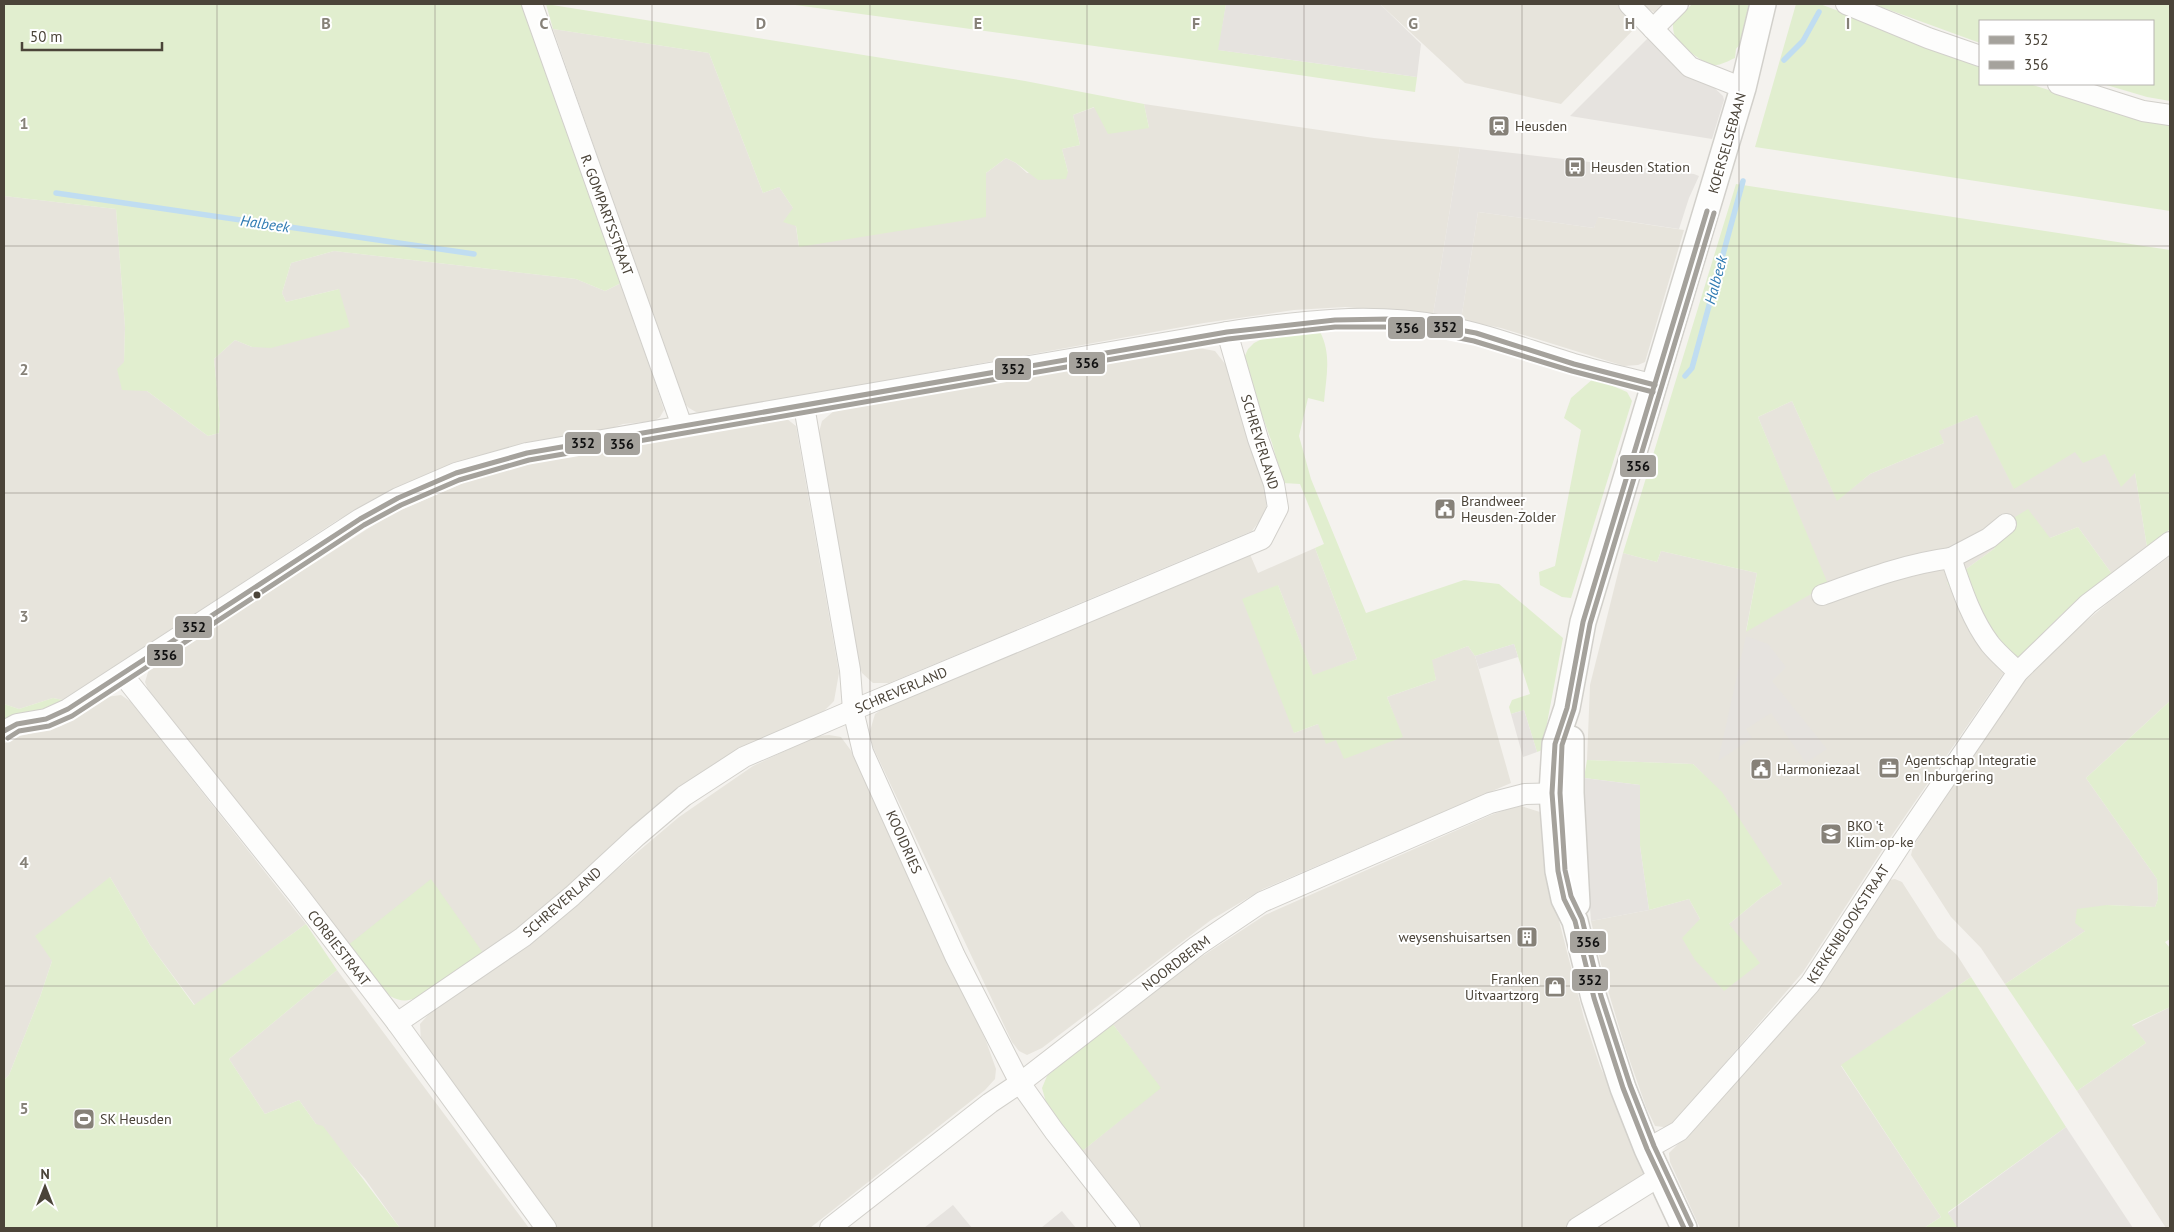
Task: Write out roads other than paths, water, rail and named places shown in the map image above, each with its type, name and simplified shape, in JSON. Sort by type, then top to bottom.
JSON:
[{"type":"street","name":"R. GOMPARTSSTRAAT","points":[[532,4],[682,426]]},
{"type":"street","points":[[1629,4],[1690,67],[1746,78]]},
{"type":"street","points":[[1654,29],[1678,4]]},
{"type":"street","name":"KOERSELSEBAAN","points":[[1684,1228],[1647,1149],[1623,1088],[1594,998],[1575,921],[1578,899],[1561,793],[1572,745],[1567,708],[1584,622],[1746,78],[1763,4]]},
{"type":"street","name":"KOERSELSEBAAN","points":[[1746,78],[1779,4]]},
{"type":"street","points":[[1846,4],[1928,38],[1979,56]]},
{"type":"street","points":[[2061,85],[2143,111],[2170,115]]},
{"type":"street","points":[[4,732],[17,724],[46,719],[68,709],[360,520],[398,498],[456,474],[527,453],[1227,332],[1338,318],[1441,325],[1486,335],[1574,364],[1655,385]]},
{"type":"street","name":"SCHREVERLAND","points":[[396,1023],[523,937],[684,796],[744,757],[1262,539],[1278,508],[1274,484],[1258,439],[1227,332]]},
{"type":"street","name":"KOOIDRIES","points":[[804,406],[850,670],[852,710],[863,752],[956,956],[1020,1082],[1054,1131],[1130,1228]]},
{"type":"street","points":[[1822,595],[1884,572],[1928,561],[1951,558],[1989,538],[2006,524]]},
{"type":"street","name":"KERKENBLOOKSTRAAT","points":[[1647,1149],[1679,1131],[1810,984],[1901,844],[2018,672],[2088,604],[2170,542]]},
{"type":"street","points":[[1951,558],[1962,591],[1977,622],[1990,644],[2018,672]]},
{"type":"street","name":"CORBIESTRAAT","points":[[122,675],[285,878],[396,1023],[546,1228]]},
{"type":"street","name":"NOORDBERM","points":[[830,1228],[990,1103],[1197,946],[1262,902],[1490,803],[1525,794],[1561,793]]},
{"type":"street","points":[[1577,1228],[1660,1176]]},
{"type":"waterway","name":"Halbeek","points":[[1784,60],[1803,41],[1819,12]]},
{"type":"waterway","name":"Halbeek","points":[[1685,376],[1692,368],[1743,181]]},
{"type":"waterway","name":"Halbeek","points":[[56,193],[474,254]]},
{"type":"place","name":"Heusden","points":[[1499,126]]},
{"type":"place","name":"Heusden Station","points":[[1575,167]]},
{"type":"place","name":"Brandweer Heusden-Zolder","points":[[1445,509]]},
{"type":"place","name":"Agentschap Integratie en Inburgering","points":[[1889,768]]},
{"type":"place","name":"Harmoniezaal","points":[[1761,769]]},
{"type":"place","name":"BKO 't Klim-op-ke","points":[[1831,834]]},
{"type":"place","name":"weysenshuisartsen","points":[[1527,937]]},
{"type":"place","name":"Franken Uitvaartzorg","points":[[1555,987]]},
{"type":"place","name":"SK Heusden","points":[[84,1119]]}]
